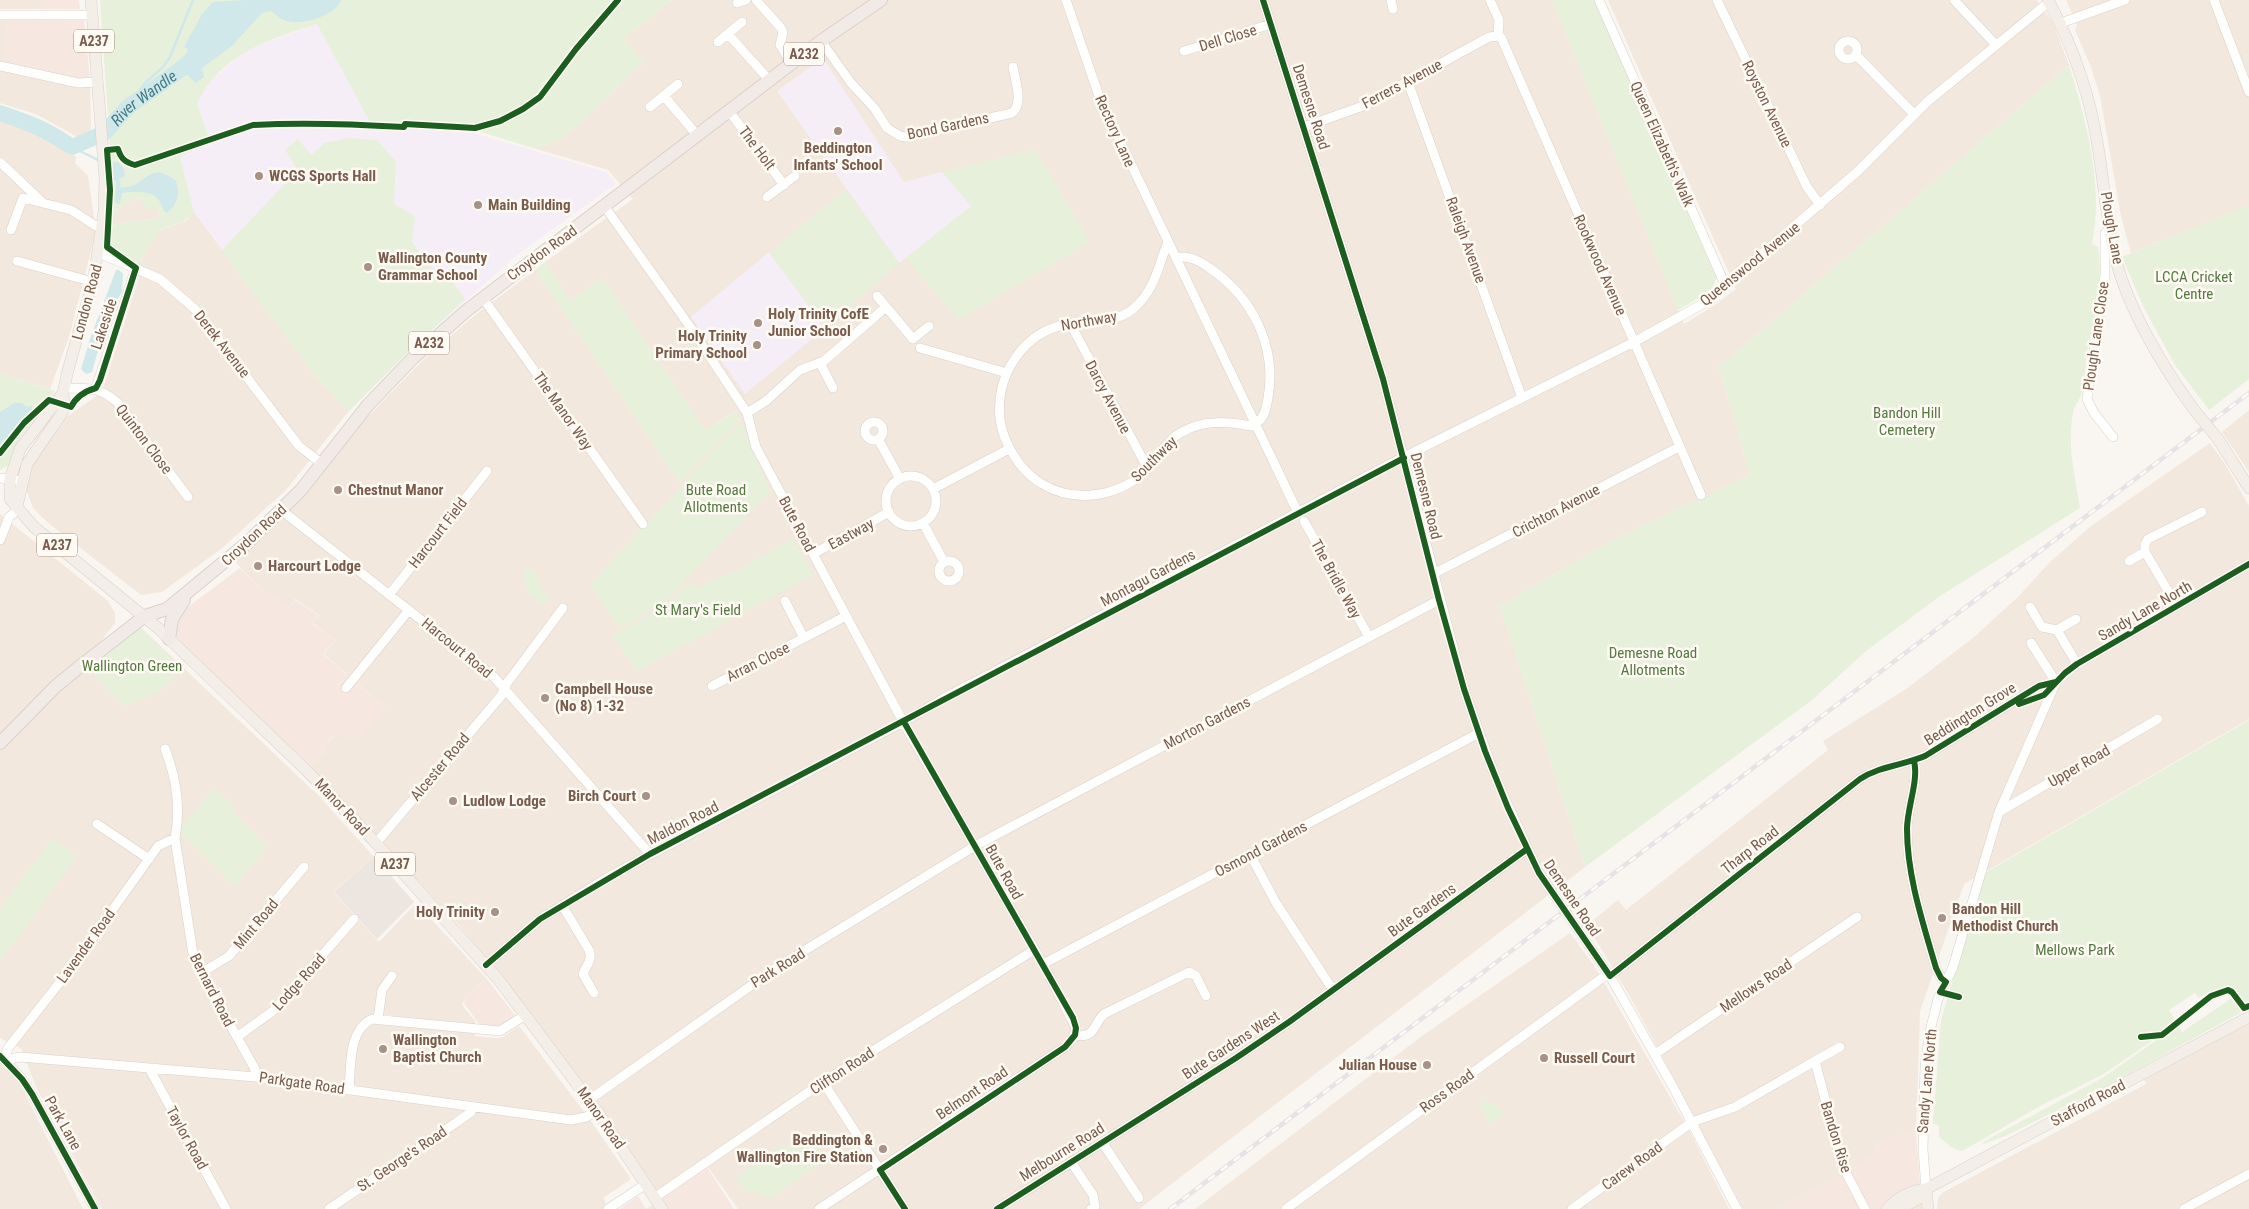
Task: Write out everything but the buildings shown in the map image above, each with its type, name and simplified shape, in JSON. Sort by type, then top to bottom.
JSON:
[{"type":"highway","name":"Croydon Road","points":[[145,616],[162,612],[225,563],[301,490],[368,405],[392,379],[438,335],[482,298],[605,207],[821,41],[881,0]]},
{"type":"highway","points":[[169,639],[172,619],[187,594]]},
{"type":"highway","name":"A232","points":[[0,743],[56,686],[145,616]]},
{"type":"main road","name":"London Road","points":[[10,480],[27,464],[62,414],[64,390],[99,253],[103,228],[104,159],[91,0]]},
{"type":"main road","name":"Plough Lane","points":[[2048,1],[2061,23],[2079,68],[2091,113],[2115,257],[2133,304],[2159,359],[2195,411],[2218,440],[2249,488]]},
{"type":"main road","name":"A237","points":[[10,480],[9,495],[34,526],[145,616]]},
{"type":"main road","name":"Manor Road","points":[[145,616],[307,771],[376,843],[486,965],[597,1111],[662,1209]]},
{"type":"main road","name":"Stafford Road","points":[[1887,1209],[1895,1201],[1913,1191],[1926,1189],[2248,1019]]},
{"type":"main road","name":"Stafford Road","points":[[1903,1207],[1920,1198],[1926,1189]]},
{"type":"main road","points":[[1926,1189],[1928,1209]]},
{"type":"main road","points":[[1903,1207],[1918,1209]]},
{"type":"street","points":[[756,0],[784,33],[780,45],[791,64]]},
{"type":"street","name":"Rectory Lane","points":[[1066,0],[1100,99],[1298,513]]},
{"type":"street","name":"Demesne Road","points":[[1263,0],[1383,379],[1439,600],[1479,733],[1496,780],[1527,849],[1548,889],[1609,974],[1655,1054],[1737,1209]]},
{"type":"street","points":[[1490,0],[1499,20],[1498,36]]},
{"type":"street","name":"Queen Elizabeth's Walk","points":[[1599,0],[1726,287]]},
{"type":"street","name":"Royston Avenue","points":[[1717,0],[1807,187],[1820,205]]},
{"type":"street","points":[[1954,0],[1996,45]]},
{"type":"street","points":[[2061,23],[2125,0]]},
{"type":"street","points":[[2214,0],[2249,92]]},
{"type":"street","name":"Queenswood Avenue","points":[[1404,458],[1634,342],[1701,305],[1726,287],[1820,205],[1873,157],[1914,114],[2048,1]]},
{"type":"street","points":[[0,15],[92,15]]},
{"type":"street","points":[[718,42],[742,22]]},
{"type":"street","name":"Dell Close","points":[[1184,51],[1271,24]]},
{"type":"street","points":[[728,34],[770,80]]},
{"type":"street","name":"Ferrers Avenue","points":[[1304,127],[1363,106],[1489,37],[1498,36]]},
{"type":"street","name":"Rookwood Avenue","points":[[1498,36],[1501,37],[1702,495]]},
{"type":"street","name":"Bond Gardens","points":[[821,41],[851,83],[875,109],[887,128],[900,136],[906,137],[1006,114],[1016,110],[1019,103],[1013,67]]},
{"type":"street","points":[[1856,55],[1914,114]]},
{"type":"street","points":[[0,66],[78,83],[98,82]]},
{"type":"street","name":"Raleigh Avenue","points":[[1408,82],[1522,398]]},
{"type":"street","points":[[650,107],[678,84]]},
{"type":"street","points":[[664,96],[697,136]]},
{"type":"street","name":"The Holt","points":[[729,111],[784,184]]},
{"type":"street","points":[[0,162],[44,204]]},
{"type":"street","name":"The Holt","points":[[767,197],[795,176]]},
{"type":"street","points":[[12,230],[23,198],[71,210],[96,226],[103,228]]},
{"type":"street","name":"Bute Road","points":[[605,207],[747,413],[756,447],[904,722],[1073,1018],[1076,1028],[1075,1035]]},
{"type":"street","name":"Plough Lane Close","points":[[2110,229],[2105,233],[2106,276],[2087,399],[2094,413],[2112,437]]},
{"type":"street","name":"Northway","points":[[1009,449],[1003,432],[1000,398],[1007,373],[1016,357],[1029,342],[1048,330],[1070,324],[1108,320],[1134,308],[1150,289],[1168,242]]},
{"type":"street","name":"Derek Avenue","points":[[99,253],[160,279],[196,310],[299,446],[321,463]]},
{"type":"street","points":[[1176,258],[1185,256],[1195,259],[1216,272],[1229,282],[1257,320],[1268,354],[1270,384],[1264,415],[1255,425]]},
{"type":"street","points":[[17,261],[93,282]]},
{"type":"street","name":"Lakeside","points":[[96,388],[132,266]]},
{"type":"street","points":[[877,296],[913,339],[929,326]]},
{"type":"street","name":"The Manor Way","points":[[482,298],[643,524]]},
{"type":"street","points":[[747,413],[766,401],[800,370],[820,363],[886,307]]},
{"type":"street","name":"Darcy Avenue","points":[[1070,324],[1148,469]]},
{"type":"street","points":[[920,348],[1007,373]]},
{"type":"street","points":[[820,363],[833,388]]},
{"type":"street","points":[[64,390],[96,388]]},
{"type":"street","name":"Quinton Close","points":[[96,388],[105,392],[117,402],[188,497]]},
{"type":"street","name":"Southway","points":[[1009,449],[1036,480],[1057,491],[1069,494],[1091,495],[1118,490],[1132,482],[1148,469],[1172,439],[1184,431],[1214,422],[1255,425]]},
{"type":"street","points":[[878,440],[900,479],[919,478],[924,480],[933,489],[936,497],[934,512],[923,523],[944,562]]},
{"type":"street","name":"Crichton Avenue","points":[[1433,574],[1680,447]]},
{"type":"street","points":[[933,489],[1009,449]]},
{"type":"street","name":"Montagu Gardens","points":[[904,722],[944,698],[1404,458]]},
{"type":"street","name":"Harcourt Field","points":[[389,595],[487,471]]},
{"type":"street","name":"Eastway","points":[[900,479],[888,494],[887,506],[893,518],[904,525],[911,526],[923,523]]},
{"type":"street","points":[[0,540],[9,517],[18,508]]},
{"type":"street","name":"Harcourt Road","points":[[281,510],[487,672],[650,854]]},
{"type":"street","name":"Eastway","points":[[813,554],[890,512]]},
{"type":"street","points":[[2177,606],[2145,552],[2145,544],[2148,539],[2202,512]]},
{"type":"street","name":"The Bridle Way","points":[[1304,521],[1369,637]]},
{"type":"street","points":[[2129,561],[2145,552]]},
{"type":"street","name":"Sandy Lane North","points":[[1926,1189],[1923,1140],[1927,1047],[1940,992],[1953,967],[1998,812],[2056,682],[2077,664],[2249,564]]},
{"type":"street","name":"Morton Gardens","points":[[975,846],[1439,600]]},
{"type":"street","name":"Arran Close","points":[[785,602],[804,638]]},
{"type":"street","points":[[2030,607],[2042,627],[2057,630],[2076,619]]},
{"type":"street","name":"Alcester Road","points":[[376,843],[504,691],[506,683],[563,608]]},
{"type":"street","points":[[346,688],[409,610]]},
{"type":"street","name":"Arran Close","points":[[712,686],[846,616]]},
{"type":"street","points":[[2057,630],[2077,664]]},
{"type":"street","points":[[2031,643],[2056,682]]},
{"type":"street","name":"Beddington Grove","points":[[1946,982],[1941,978],[1936,968],[1912,872],[1907,830],[1915,774],[1914,761],[2006,708],[2039,686],[2056,682]]},
{"type":"street","name":"Upper Road","points":[[1998,812],[2158,719]]},
{"type":"street","name":"Maldon Road","points":[[486,965],[530,926],[562,905],[650,854],[904,722]]},
{"type":"street","name":"Osmond Gardens","points":[[1043,964],[1479,733]]},
{"type":"street","name":"Bernard Road","points":[[165,749],[172,767],[177,796],[178,822],[175,838],[190,944],[201,973],[255,1069],[255,1077]]},
{"type":"street","name":"Tharp Road","points":[[1609,974],[1860,779],[1879,770],[1914,761]]},
{"type":"street","points":[[97,824],[150,859]]},
{"type":"street","name":"Lavender Road","points":[[2,1058],[158,846],[175,838]]},
{"type":"street","name":"Park Road","points":[[589,1100],[776,968],[975,846]]},
{"type":"street","name":"Bute Gardens","points":[[1333,990],[1527,849]]},
{"type":"street","points":[[1250,854],[1276,904],[1333,990]]},
{"type":"street","name":"Mint Road","points":[[201,973],[229,956],[304,867]]},
{"type":"street","points":[[562,905],[591,955],[583,974],[594,993]]},
{"type":"street","name":"Mellows Road","points":[[1655,1054],[1857,917]]},
{"type":"street","name":"Lodge Road","points":[[236,1037],[273,1011],[354,919]]},
{"type":"street","name":"Clifton Road","points":[[654,1198],[823,1082],[1034,950]]},
{"type":"street","points":[[1075,1035],[1087,1035],[1097,1027],[1104,1014],[1189,972],[1196,976],[1206,996]]},
{"type":"street","name":"Ross Road","points":[[1286,1209],[1609,974]]},
{"type":"street","points":[[378,1019],[382,990],[392,976]]},
{"type":"street","name":"Bute Gardens West","points":[[1141,1117],[1236,1058],[1333,990]]},
{"type":"street","points":[[349,1090],[355,1036],[366,1022],[378,1019],[500,1031],[524,1016]]},
{"type":"street","name":"Belmont Road","points":[[819,1209],[1065,1047],[1075,1035]]},
{"type":"street","points":[[1692,1122],[1735,1107],[1840,1047]]},
{"type":"street","name":"Parkgate Road","points":[[2,1058],[20,1057],[255,1077],[574,1120],[586,1117],[597,1111]]},
{"type":"street","name":"Park Lane","points":[[2,1058],[22,1079],[32,1094],[95,1209]]},
{"type":"street","name":"Bandon Rise","points":[[1815,1062],[1843,1167],[1865,1209]]},
{"type":"street","name":"Taylor Road","points":[[149,1068],[226,1209]]},
{"type":"street","points":[[823,1082],[905,1209]]},
{"type":"street","name":"St. George's Road","points":[[329,1209],[457,1122],[471,1112],[473,1107]]},
{"type":"street","name":"Melbourne Road","points":[[997,1209],[1141,1117]]},
{"type":"street","name":"Carew Road","points":[[1572,1209],[1692,1122]]},
{"type":"street","points":[[1102,1142],[1139,1198]]},
{"type":"street","points":[[1071,1162],[1092,1195],[1094,1208]]},
{"type":"street","points":[[2184,1209],[2249,1174]]},
{"type":"street","points":[[608,1209],[646,1184]]},
{"type":"shaded area","points":[[0,0],[40,0],[40,9],[0,9]]},
{"type":"shaded area","points":[[40,0],[79,0],[80,9],[40,9]]},
{"type":"shaded area","points":[[672,0],[1552,0],[1684,324],[1715,305],[1736,289],[1608,0],[2037,0],[2053,23],[2069,65],[1719,367],[1750,475],[1615,539],[1500,606],[1585,867],[1139,1209],[738,1209],[705,1163],[654,1198],[521,1000],[459,925],[311,766],[325,752],[322,749],[335,735],[385,708],[324,654],[336,640],[313,623],[319,615],[295,599],[289,607],[260,588],[231,557],[420,363],[475,315],[535,270],[680,483],[740,420],[736,411],[705,430],[602,278],[570,301],[545,262],[633,199],[608,170],[536,149],[561,139],[580,124],[643,63],[624,38]]},
{"type":"shaded area","points":[[2066,0],[2249,0],[2249,206],[2131,253],[2121,216],[2100,96],[2091,67],[2075,30],[2077,25]]},
{"type":"shaded area","points":[[8,19],[3,62],[0,61],[0,20]]},
{"type":"shaded area","points":[[8,19],[84,20],[90,79],[63,77],[2,63]]},
{"type":"shaded area","points":[[317,24],[371,124],[301,122],[253,124],[209,138],[197,104],[205,86],[245,50]]},
{"type":"shaded area","name":"Beddington Infants' School","points":[[823,58],[904,182],[942,172],[972,206],[899,263],[777,91]]},
{"type":"shaded area","points":[[0,69],[65,85],[90,87],[91,127],[86,142],[36,114],[0,103]]},
{"type":"shaded area","points":[[0,117],[12,118],[62,145],[76,157],[75,163],[88,176],[96,231],[69,337],[50,389],[0,373]]},
{"type":"shaded area","name":"Wallington County Grammar School","points":[[301,124],[352,125],[474,133],[606,172],[616,184],[518,254],[408,352],[348,412],[316,377],[194,212],[180,156],[210,141],[254,127]]},
{"type":"shaded area","points":[[130,198],[144,200],[158,210],[160,218],[110,225],[111,215],[115,215]]},
{"type":"shaded area","points":[[194,212],[316,377],[348,412],[286,490],[221,549],[162,592],[141,595],[47,522],[33,508],[26,489],[29,469],[68,416],[102,392],[139,278],[138,265],[158,232],[186,221]]},
{"type":"shaded area","name":"Holy Trinity CofE Junior School","points":[[769,252],[825,328],[745,394],[691,317]]},
{"type":"shaded area","points":[[2249,410],[2249,472],[2222,432]]},
{"type":"shaded area","points":[[2210,443],[2225,464],[2249,506],[2249,719],[1964,884],[1920,1011],[1916,1132],[1874,1143],[1876,1154],[1842,1175],[1775,1209],[1743,1209],[1632,1000],[1587,925],[1618,900],[1626,910],[1828,750],[1823,741],[1906,689],[1973,638],[2018,597],[2049,563],[2091,526]]},
{"type":"shaded area","points":[[0,514],[108,601],[115,613],[115,623],[83,664],[0,739]]},
{"type":"shaded area","points":[[240,568],[259,587],[289,607],[295,600],[318,615],[313,624],[336,640],[323,654],[385,708],[358,740],[334,735],[322,749],[325,752],[311,766],[185,649],[177,637],[175,627],[181,612]]},
{"type":"shaded area","points":[[135,622],[319,796],[374,857],[333,892],[379,942],[416,903],[486,978],[466,996],[462,1005],[475,1021],[475,1036],[503,1037],[519,1026],[588,1117],[631,1179],[603,1198],[609,1209],[102,1209],[36,1087],[21,1048],[0,1038],[0,747],[39,707]]},
{"type":"shaded area","points":[[374,857],[414,902],[377,939],[334,892]]},
{"type":"shaded area","points":[[1570,933],[1597,970],[1690,1132],[1729,1209],[1195,1209],[1422,1036]]},
{"type":"shaded area","points":[[486,978],[518,1019],[501,1029],[482,1028],[464,1003],[466,996]]},
{"type":"shaded area","points":[[2249,1017],[2249,1209],[1937,1209],[1938,1198],[1942,1193],[2146,1084],[2142,1075]]},
{"type":"shaded area","points":[[0,1062],[18,1081],[83,1209],[0,1209]]},
{"type":"shaded area","points":[[1916,1132],[1922,1209],[1775,1209],[1842,1175],[1876,1154],[1874,1143]]},
{"type":"shaded area","points":[[707,1167],[734,1209],[646,1209]]},
{"type":"shaded area","points":[[638,1196],[646,1209],[620,1209]]},
{"type":"green space","points":[[100,0],[672,0],[624,38],[643,63],[580,124],[561,139],[536,149],[475,130],[371,124],[317,24],[264,43],[233,60],[219,72],[197,104],[210,141],[180,157],[194,212],[180,223],[158,232],[138,265],[118,255],[111,247],[110,225],[160,218],[158,210],[143,208],[144,200],[131,198],[129,204],[121,206],[115,215],[111,215],[112,177]]},
{"type":"green space","points":[[1552,0],[1595,0],[1716,277],[1712,290],[1678,310]]},
{"type":"green space","name":"Bandon Hill Cemetery","points":[[2069,65],[2091,153],[2096,199],[2092,244],[2098,247],[2100,272],[2083,385],[2081,395],[2074,409],[2072,421],[2072,459],[2080,508],[1940,596],[1866,651],[1812,700],[1585,867],[1500,606],[1615,539],[1750,475],[1719,367]]},
{"type":"green space","points":[[348,138],[377,140],[396,162],[394,204],[415,216],[412,242],[429,266],[447,274],[465,299],[348,412],[316,377],[221,251],[298,170],[285,150],[298,139],[311,155],[325,143]]},
{"type":"green space","points":[[1035,149],[1090,242],[958,320],[906,258],[971,206],[942,172]]},
{"type":"green space","points":[[845,190],[899,263],[825,328],[769,252]]},
{"type":"green space","name":"LCCA Cricket Centre","points":[[2249,205],[2249,379],[2209,410],[2175,365],[2144,308],[2122,257]]},
{"type":"green space","points":[[545,262],[570,301],[602,277],[705,430],[737,411],[740,420],[680,483],[535,270]]},
{"type":"green space","points":[[0,373],[55,391],[37,419],[35,418],[18,441],[9,465],[0,470]]},
{"type":"green space","name":"Bute Road Allotments","points":[[741,422],[770,492],[665,603],[619,628],[590,584]]},
{"type":"green space","name":"St Mary's Field","points":[[793,538],[813,575],[637,671],[612,635],[665,606],[689,584],[700,586],[738,570]]},
{"type":"green space","points":[[535,568],[540,587],[550,598],[543,606],[528,594],[523,571]]},
{"type":"green space","name":"Wallington Green","points":[[135,623],[177,664],[179,672],[159,692],[125,706],[83,664]]},
{"type":"green space","name":"Mellows Park","points":[[2249,720],[2249,1002],[2246,1004],[2236,992],[2225,988],[2213,991],[2199,998],[2195,993],[2169,1010],[2176,1021],[2149,1043],[2102,1075],[2042,1105],[1964,1150],[1960,1151],[1951,1147],[1939,1137],[1939,1125],[1933,1124],[1941,1020],[1978,877]]},
{"type":"green space","points":[[214,787],[233,805],[233,812],[267,847],[235,887],[184,836],[181,836],[180,829]]},
{"type":"green space","points":[[52,838],[77,856],[0,962],[0,909]]},
{"type":"green space","points":[[2232,998],[2235,998],[2240,1005],[2240,1013],[2110,1084],[2003,1137],[1983,1144],[1983,1142],[2104,1077],[2178,1025],[2182,1032]]},
{"type":"green space","points":[[1485,1100],[1487,1103],[1497,1105],[1502,1112],[1501,1117],[1491,1124],[1479,1106]]},
{"type":"green space","points":[[820,1129],[828,1140],[818,1148],[826,1159],[770,1199],[751,1190],[747,1192],[736,1178],[776,1148],[801,1142]]},
{"type":"water","points":[[341,0],[332,11],[307,21],[291,22],[282,19],[271,11],[262,13],[232,46],[202,68],[204,77],[196,83],[184,72],[177,72],[179,61],[184,60],[188,49],[184,47],[202,14],[213,2]]},
{"type":"water","points":[[118,162],[124,169],[125,176],[119,179],[121,188],[137,184],[147,176],[156,173],[165,174],[176,181],[178,195],[173,207],[166,213],[155,196],[141,192],[122,193],[120,204],[115,203],[116,180],[114,181],[111,163]]},
{"type":"water","points":[[116,270],[123,274],[122,292],[113,307],[92,372],[86,374],[81,369],[91,336]]},
{"type":"water","points":[[14,403],[22,403],[27,407],[32,406],[33,410],[28,412],[0,448],[0,412]]},
{"type":"waterway","points":[[128,107],[145,83],[163,67],[170,57],[193,0]]},
{"type":"waterway","name":"River Wandle","points":[[0,113],[38,127],[72,147],[104,133],[128,107],[194,58]]},
{"type":"waterway","points":[[72,147],[100,161]]},
{"type":"railway","points":[[1170,1209],[2249,393]]},
{"type":"cycle path","points":[[0,453],[24,423],[49,400],[71,407],[81,395],[96,388],[100,380],[136,268],[107,247],[110,190],[107,150],[118,149],[124,160],[135,165],[253,125],[329,124],[404,127],[405,124],[475,128],[500,121],[523,109],[540,97],[576,49],[618,0]]},
{"type":"cycle path","points":[[1263,0],[1383,379],[1439,600],[1464,689],[1485,751],[1508,808],[1539,873],[1610,976],[1860,779],[1884,768],[1925,756],[2039,686],[2056,682]]},
{"type":"cycle path","points":[[486,965],[540,919],[650,854],[1404,458]]},
{"type":"cycle path","points":[[2019,704],[2044,695],[2065,673],[2077,664],[2249,564]]},
{"type":"cycle path","points":[[904,722],[1073,1018],[1076,1028],[1075,1035],[1065,1047],[880,1170],[905,1209]]},
{"type":"cycle path","points":[[1914,761],[1915,777],[1907,829],[1913,882],[1936,968],[1941,978],[1946,982],[1940,992],[1959,997]]},
{"type":"cycle path","points":[[997,1209],[1236,1058],[1289,1022],[1527,849]]},
{"type":"cycle path","points":[[2141,1037],[2162,1035],[2211,996],[2228,990],[2232,992],[2244,1008],[2249,1006]]},
{"type":"cycle path","points":[[0,1056],[22,1079],[32,1094],[95,1209]]},
{"type":"place","name":"Beddington Infants' School","points":[[838,131]]},
{"type":"place","name":"WCGS Sports Hall","points":[[259,176]]},
{"type":"place","name":"Main Building","points":[[478,205]]},
{"type":"place","name":"Wallington County Grammar School","points":[[368,267]]},
{"type":"place","name":"Holy Trinity CofE Junior School","points":[[758,323]]},
{"type":"place","name":"Holy Trinity Primary School","points":[[757,345]]},
{"type":"place","name":"Chestnut Manor","points":[[338,490]]},
{"type":"place","name":"Harcourt Lodge","points":[[258,566]]},
{"type":"place","name":"Campbell House (No 8) 1-32","points":[[545,698]]},
{"type":"place","name":"Birch Court","points":[[646,796]]},
{"type":"place","name":"Ludlow Lodge","points":[[453,801]]},
{"type":"place","name":"Holy Trinity","points":[[495,912]]},
{"type":"place","name":"Bandon Hill Methodist Church","points":[[1942,918]]},
{"type":"place","name":"Wallington Baptist Church","points":[[383,1049]]},
{"type":"place","name":"Russell Court","points":[[1544,1058]]},
{"type":"place","name":"Julian House","points":[[1427,1065]]},
{"type":"place","name":"Beddington & Wallington Fire Station","points":[[883,1149]]},
{"type":"park label","name":"Demesne Road Allotments","points":[[1653,662]]}]
